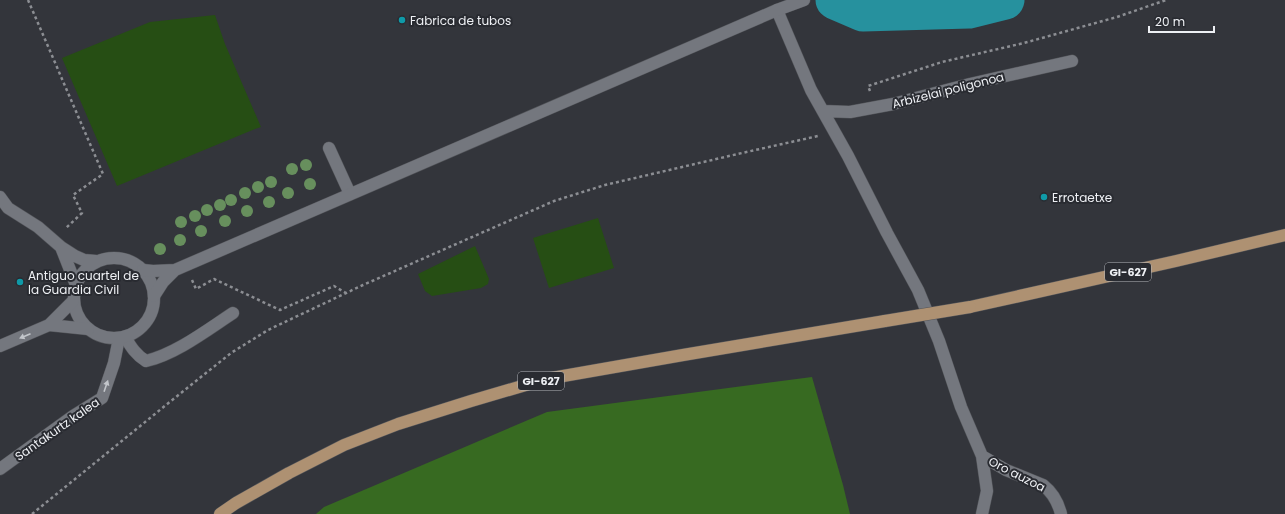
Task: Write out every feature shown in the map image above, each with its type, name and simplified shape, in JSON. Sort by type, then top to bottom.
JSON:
[{"type":"main road","name":"GI-627","points":[[220,514],[236,503],[282,477],[344,445],[398,424],[479,398],[546,380],[683,355],[970,307],[1285,235]]},
{"type":"street","points":[[143,270],[153,271],[180,267],[777,10],[799,2]]},
{"type":"street","points":[[777,10],[811,90],[836,134],[918,290],[939,341],[961,408],[982,456],[987,491],[982,514]]},
{"type":"street","name":"Arbizelai poligonoa","points":[[823,111],[850,112],[893,104],[1072,60]]},
{"type":"street","points":[[329,148],[350,194]]},
{"type":"street","points":[[0,197],[4,211],[38,227],[57,243],[80,258],[96,261]]},
{"type":"street","points":[[57,243],[76,285]]},
{"type":"street","points":[[49,325],[88,329],[106,337],[122,338],[141,328],[149,318],[154,306],[154,296],[150,281],[143,270],[132,262],[119,257],[96,261],[86,268],[78,278],[73,301],[83,324],[88,329]]},
{"type":"street","points":[[154,296],[163,282],[180,267]]},
{"type":"street","points":[[0,346],[49,325],[73,301]]},
{"type":"street","points":[[122,338],[134,353],[146,361],[157,359],[171,352],[233,313]]},
{"type":"street","name":"Santakurtz kalea","points":[[0,469],[73,416],[102,398],[122,338]]},
{"type":"street","name":"Oro auzoa","points":[[982,456],[1006,470],[1048,488],[1056,501],[1061,514]]},
{"type":"path","points":[[28,0],[103,174],[73,195],[82,213],[57,243]]},
{"type":"path","points":[[868,86],[942,62],[1024,43],[1117,17],[1166,0]]},
{"type":"path","points":[[32,514],[166,404],[231,353],[268,330],[346,293],[554,201],[606,185],[727,156],[836,134]]},
{"type":"path","points":[[180,267],[196,289],[214,279],[280,310],[334,286],[346,293]]},
{"type":"green space","points":[[215,15],[225,44],[261,127],[117,186],[62,58],[150,22]]},
{"type":"green space","points":[[598,218],[614,268],[549,288],[533,238]]},
{"type":"green space","points":[[475,246],[489,279],[488,284],[481,288],[432,296],[425,291],[418,274]]},
{"type":"green space","points":[[812,377],[850,514],[316,514],[324,507],[547,412]]},
{"type":"waterway","points":[[835,0],[863,12],[969,9],[1005,0]]},
{"type":"place","name":"Fabrica de tubos","points":[[402,20]]},
{"type":"place","name":"Errotaetxe","points":[[1044,197]]},
{"type":"place","name":"Antiguo cuartel de la Guardia Civil","points":[[20,282]]}]
